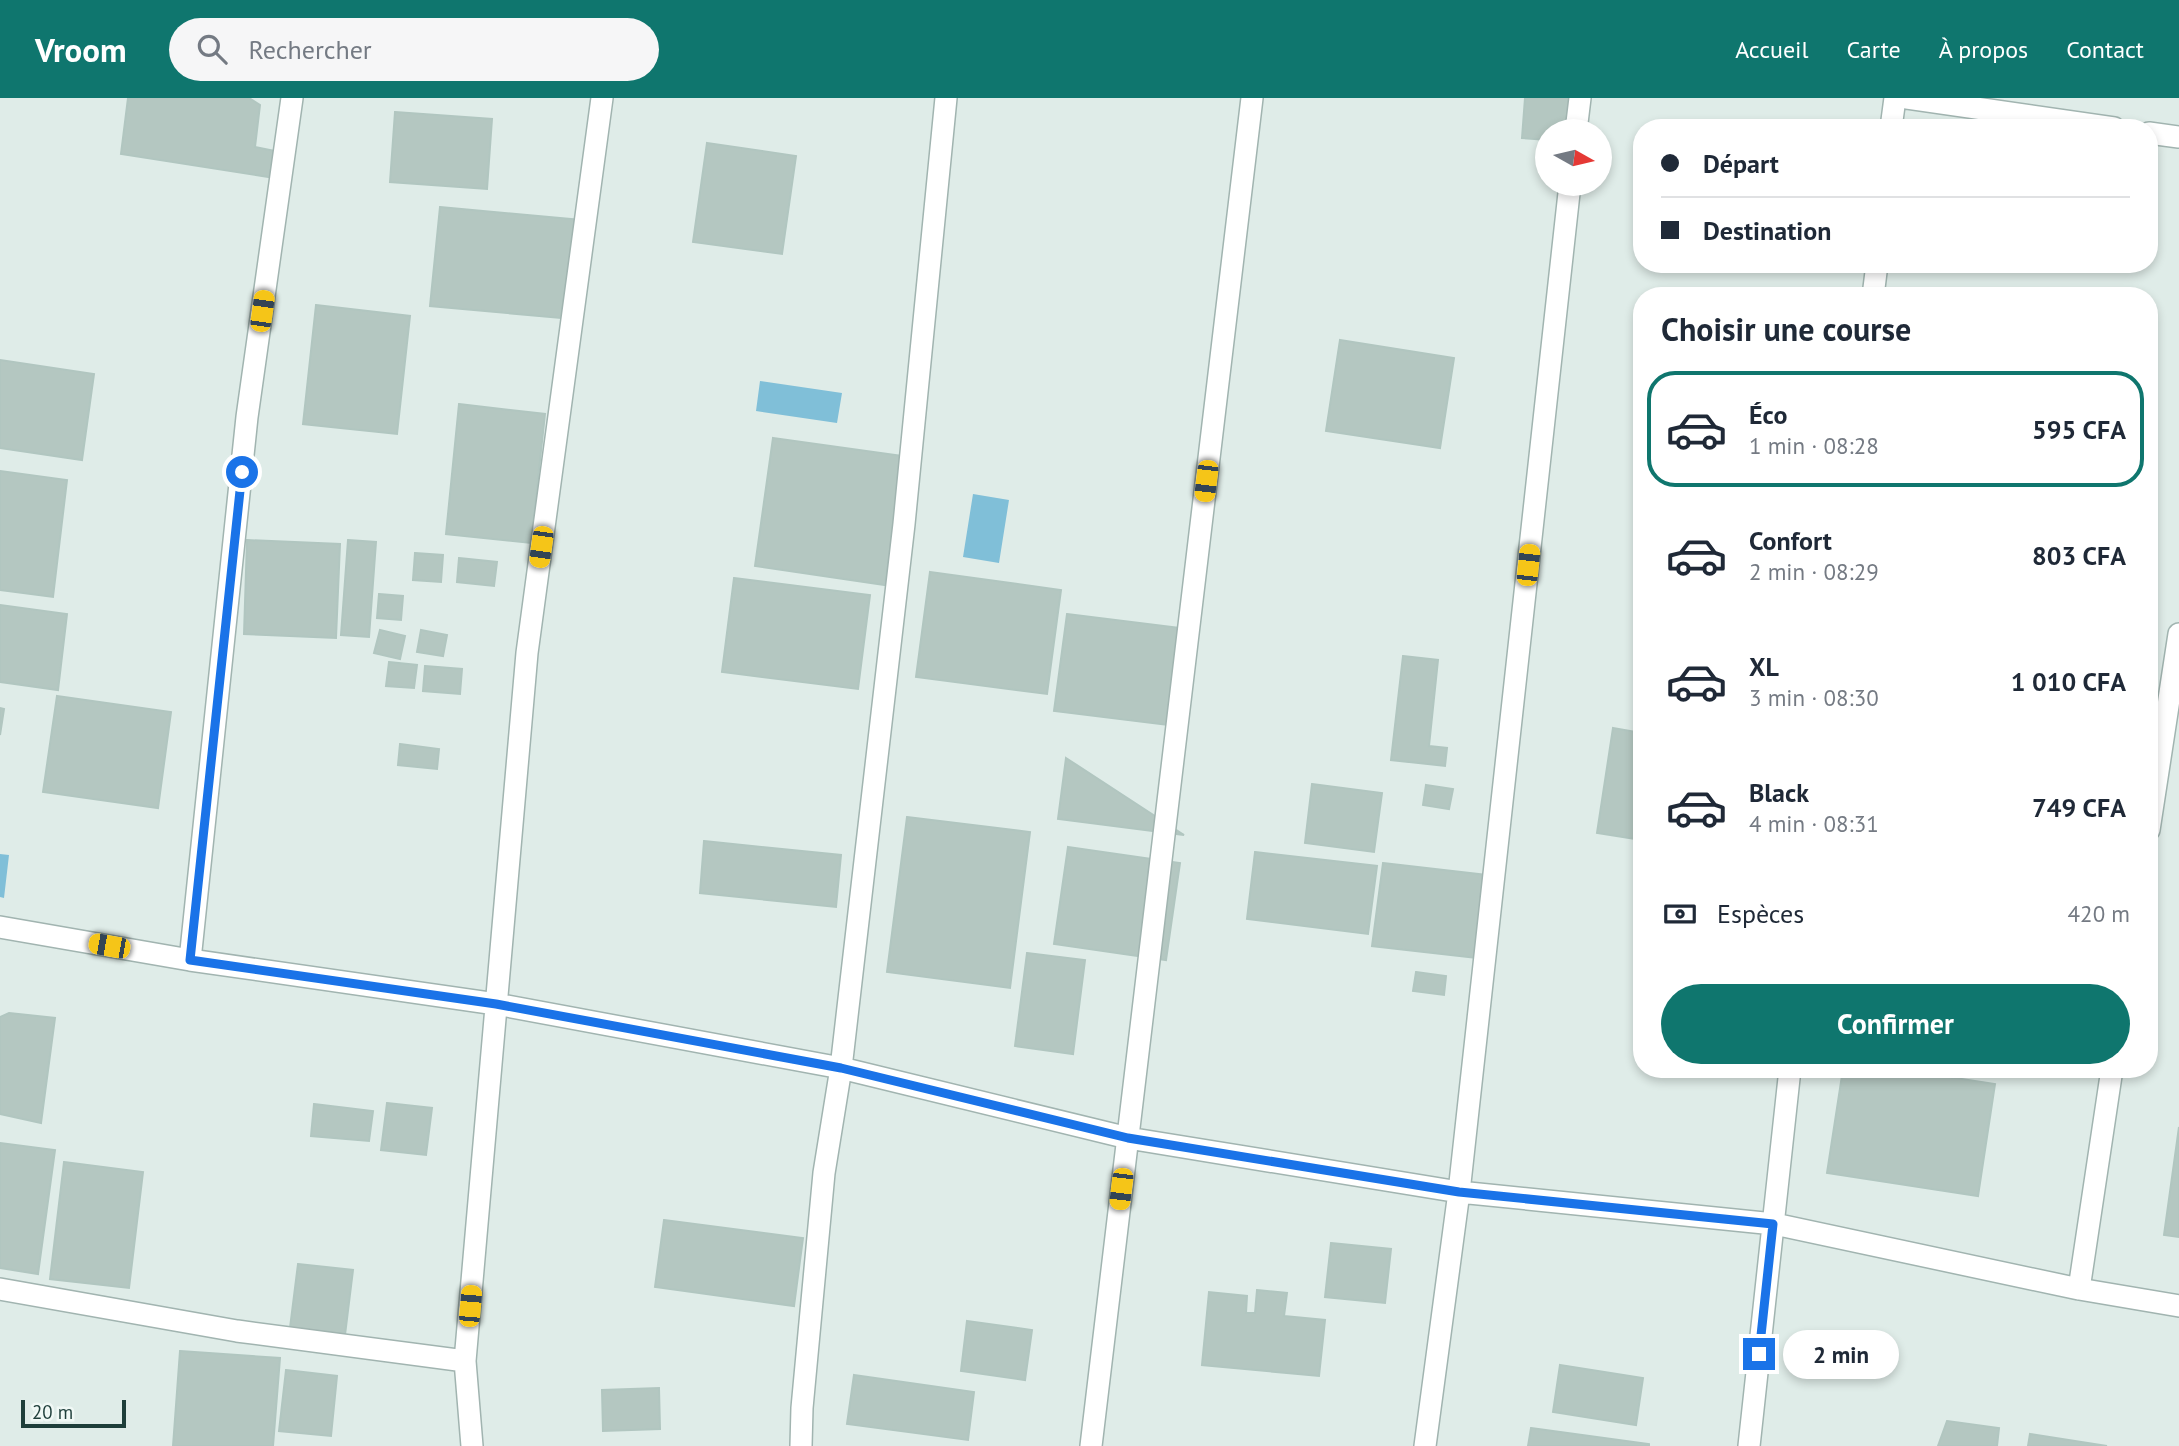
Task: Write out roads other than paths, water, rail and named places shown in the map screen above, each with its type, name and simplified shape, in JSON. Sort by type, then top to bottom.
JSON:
[{"type":"street","points":[[190,960],[247,417],[292,98]]},
{"type":"street","points":[[472,1446],[465,1360],[527,653],[603,98]]},
{"type":"street","points":[[801,1446],[802,1408],[824,1172],[841,1068],[904,524],[946,98]]},
{"type":"street","points":[[1091,1446],[1252,98]]},
{"type":"street","points":[[1577,119],[1580,98]]},
{"type":"street","points":[[1892,119],[1895,98]]},
{"type":"street","points":[[1907,98],[2052,119]]},
{"type":"street","points":[[2158,134],[2179,137]]},
{"type":"street","points":[[1425,1446],[1459,1192],[1569,196]]},
{"type":"street","points":[[2158,771],[2179,634]]},
{"type":"street","points":[[0,927],[190,960],[496,1004],[841,1068],[1128,1138],[1459,1192],[1773,1224],[2079,1289],[2179,1306]]},
{"type":"street","points":[[1749,1446],[1789,1078]]},
{"type":"street","points":[[2079,1289],[2111,1078]]},
{"type":"street","points":[[0,1289],[237,1331],[465,1360]]},
{"type":"water","points":[[760,381],[842,393],[837,423],[756,411]]},
{"type":"water","points":[[973,494],[1009,500],[999,563],[963,557]]},
{"type":"water","points":[[0,854],[9,855],[4,898],[0,897]]}]
